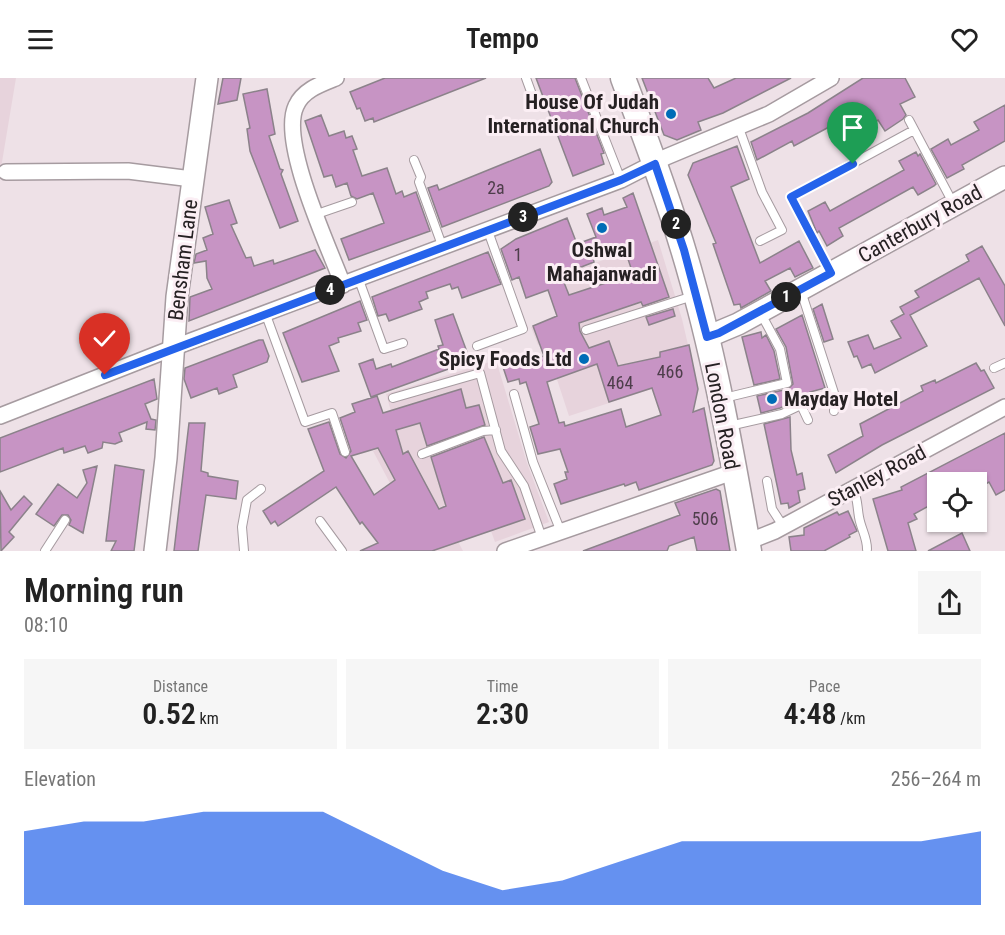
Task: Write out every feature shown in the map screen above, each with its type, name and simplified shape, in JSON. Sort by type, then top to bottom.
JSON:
[{"type":"main road","name":"London Road","points":[[623,78],[655,164],[696,295],[720,399],[748,546]]},
{"type":"street","name":"Bensham Lane","points":[[155,551],[166,458],[173,348],[192,179],[207,78]]},
{"type":"street","points":[[336,78],[303,96],[296,104],[292,120],[296,156],[343,285]]},
{"type":"street","points":[[0,416],[173,348],[621,180],[739,128],[791,102],[831,78]]},
{"type":"street","points":[[6,172],[128,171],[192,179]]},
{"type":"street","name":"Canterbury Road","points":[[707,337],[719,333],[954,205],[1001,182]]},
{"type":"street","name":"Stanley Road","points":[[748,546],[783,525],[1005,408]]},
{"type":"street","points":[[505,551],[733,472]]},
{"type":"lane","points":[[526,78],[534,100]]},
{"type":"lane","points":[[581,78],[621,180]]},
{"type":"lane","points":[[909,120],[954,205]]},
{"type":"lane","points":[[739,128],[762,192],[782,230],[760,241]]},
{"type":"lane","points":[[831,273],[791,197],[914,130]]},
{"type":"lane","points":[[414,160],[421,177],[419,182],[443,248]]},
{"type":"lane","points":[[317,214],[352,202]]},
{"type":"lane","points":[[477,346],[524,329],[488,231]]},
{"type":"lane","points":[[359,280],[384,349],[403,343]]},
{"type":"lane","points":[[800,290],[835,396],[834,411]]},
{"type":"lane","points":[[586,330],[696,295]]},
{"type":"lane","points":[[720,399],[787,382],[780,349],[760,311]]},
{"type":"lane","points":[[266,315],[305,422],[332,413],[345,452]]},
{"type":"lane","points":[[994,368],[1005,363]]},
{"type":"lane","points":[[393,398],[480,373],[501,451],[524,486],[542,538]]},
{"type":"lane","points":[[514,394],[533,462],[561,532]]},
{"type":"lane","points":[[725,427],[782,414],[801,405],[808,420]]},
{"type":"lane","points":[[422,454],[483,431],[496,430]]},
{"type":"lane","points":[[767,481],[772,509],[783,525]]},
{"type":"lane","points":[[244,551],[242,527],[247,500],[261,489]]},
{"type":"lane","points":[[853,489],[859,502],[859,516],[866,536],[867,549]]},
{"type":"lane","points":[[45,551],[65,520]]},
{"type":"lane","points":[[320,521],[342,551]]},
{"type":"shaded area","points":[[0,78],[16,78],[0,174]]},
{"type":"shaded area","points":[[658,240],[682,319],[695,375],[569,416],[545,343],[538,345],[531,327],[575,311],[562,275]]},
{"type":"shaded area","points":[[496,360],[527,463],[549,522],[495,542],[478,495],[441,509],[463,551],[418,551],[410,521],[373,451],[400,442],[386,394]]},
{"type":"building","points":[[223,78],[241,78],[237,100],[218,104]]},
{"type":"building","points":[[385,78],[486,78],[374,122],[373,118],[365,121],[350,92]]},
{"type":"building","points":[[536,78],[575,78],[604,153],[601,154],[604,164],[573,176]]},
{"type":"building","points":[[642,78],[708,78],[714,88],[736,78],[791,78],[723,113],[698,122],[701,130],[677,140],[664,135]]},
{"type":"building","points":[[863,78],[905,78],[915,97],[900,104],[906,115],[903,119],[885,131],[878,120],[845,140],[834,127],[831,129],[829,127],[794,146],[792,141],[757,160],[751,142],[808,113]]},
{"type":"building","points":[[267,89],[275,134],[269,136],[280,169],[283,170],[281,174],[298,221],[280,228],[250,151],[247,129],[250,128],[243,94]]},
{"type":"building","points":[[1005,105],[1005,141],[962,165],[964,169],[947,178],[931,149],[948,139],[951,145],[979,130],[974,122]]},
{"type":"building","points":[[321,115],[329,136],[344,131],[346,138],[352,136],[357,149],[353,150],[362,176],[387,168],[396,194],[402,191],[404,197],[416,192],[430,231],[349,260],[341,239],[384,223],[373,193],[357,199],[351,196],[347,183],[336,187],[332,175],[324,177],[305,121]]},
{"type":"building","points":[[737,146],[749,179],[731,187],[760,263],[799,241],[813,268],[795,277],[790,268],[765,281],[771,291],[741,308],[740,304],[734,305],[713,244],[716,243],[688,175],[693,163]]},
{"type":"building","points":[[540,149],[552,182],[549,186],[442,227],[428,188],[437,185],[439,190]]},
{"type":"building","points":[[916,152],[918,156],[920,154],[936,184],[918,195],[913,187],[839,228],[843,236],[827,246],[819,231],[817,233],[808,211],[825,202],[830,211],[904,170],[899,161]]},
{"type":"building","points":[[633,193],[669,297],[643,306],[641,302],[579,323],[580,331],[589,348],[609,341],[618,366],[660,357],[660,352],[689,345],[698,389],[693,412],[704,408],[714,461],[712,465],[639,490],[636,482],[625,486],[624,484],[561,504],[554,484],[567,479],[565,472],[568,472],[560,449],[538,454],[530,427],[539,424],[526,382],[520,384],[519,379],[508,382],[503,367],[544,356],[533,326],[557,316],[548,290],[526,298],[519,277],[512,280],[501,249],[516,239],[567,218],[577,244],[596,237],[587,214],[602,208],[604,215],[627,207],[623,198]],"holes":[[[624,247],[633,274],[569,295],[561,275],[594,262],[593,258]],[[597,364],[609,402],[652,388],[661,415],[626,427],[621,409],[565,426],[564,422],[559,423],[547,382]]]},
{"type":"building","points":[[229,200],[237,223],[231,225],[246,258],[251,257],[254,266],[273,260],[274,264],[315,250],[325,268],[189,321],[190,297],[212,289],[207,278],[206,261],[194,263],[196,254],[207,250],[203,238],[213,234],[205,207]]},
{"type":"building","points":[[982,246],[1005,286],[1005,326],[979,278],[910,315],[927,346],[875,373],[871,364],[862,368],[857,356],[854,357],[848,342],[868,335],[874,349],[901,338],[891,321],[904,314],[900,307],[919,297],[915,291],[969,261],[966,255]]},
{"type":"building","points":[[488,252],[501,284],[462,298],[458,287],[452,289],[450,284],[426,292],[428,298],[419,302],[422,309],[389,321],[386,314],[378,316],[372,297]]},
{"type":"building","points":[[360,301],[367,320],[358,323],[361,331],[338,338],[339,342],[329,346],[339,371],[302,382],[283,333]]},
{"type":"building","points":[[822,304],[833,339],[824,342],[813,309]]},
{"type":"building","points":[[673,309],[675,316],[649,325],[646,317]]},
{"type":"building","points":[[453,314],[467,352],[462,354],[465,363],[371,397],[359,364],[373,359],[376,369],[391,364],[392,367],[439,349],[438,346],[443,345],[435,320]]},
{"type":"building","points":[[802,315],[825,388],[810,392],[811,395],[780,408],[761,413],[757,396],[788,389],[793,384],[786,347],[776,329]]},
{"type":"building","points":[[761,332],[762,338],[766,335],[774,351],[780,379],[754,385],[742,337]]},
{"type":"building","points":[[263,340],[269,356],[267,362],[233,375],[237,387],[219,394],[217,388],[191,398],[184,379],[185,368]]},
{"type":"building","points":[[976,363],[981,371],[984,370],[994,388],[882,445],[836,473],[828,455],[863,436],[860,424],[923,391],[921,386],[935,380],[936,383]]},
{"type":"building","points":[[154,379],[157,399],[145,404],[151,419],[156,420],[155,430],[146,429],[147,422],[119,433],[122,441],[115,444],[103,442],[102,448],[88,453],[85,446],[64,453],[63,448],[0,472],[0,438]]},
{"type":"building","points":[[461,389],[466,408],[479,405],[485,425],[427,446],[420,423],[396,430],[403,454],[408,451],[439,509],[446,506],[431,457],[484,437],[503,483],[511,480],[525,519],[432,551],[360,551],[378,543],[362,522],[360,524],[336,487],[278,526],[275,521],[271,524],[263,511],[324,471],[308,429],[329,422],[340,454],[346,458],[351,451],[340,418],[355,412],[352,404],[377,396],[383,413]],"holes":[[[378,448],[395,480],[374,495],[351,456]]]},
{"type":"building","points":[[790,417],[791,450],[797,475],[802,473],[805,489],[798,491],[800,502],[789,508],[788,503],[781,504],[764,424]]},
{"type":"building","points":[[189,423],[205,423],[201,471],[208,473],[208,476],[238,481],[236,499],[206,495],[198,551],[174,551]]},
{"type":"building","points":[[1005,433],[1005,490],[996,495],[989,482],[987,483],[987,472],[930,472]]},
{"type":"building","points":[[115,465],[144,470],[134,551],[111,551],[116,541],[106,541]]},
{"type":"building","points":[[97,466],[83,533],[69,525],[71,520],[68,515],[62,515],[54,526],[36,514],[58,484],[77,498],[87,483],[83,470]]},
{"type":"building","points":[[927,474],[927,507],[914,514],[917,519],[908,523],[916,551],[888,551],[873,499],[902,490],[901,487]]},
{"type":"building","points":[[716,489],[720,491],[730,551],[697,551],[694,537],[669,546],[667,551],[583,551],[680,515],[675,503]]},
{"type":"building","points":[[0,491],[11,510],[24,496],[32,504],[9,532],[14,537],[1,551]]},
{"type":"building","points":[[848,511],[857,531],[849,535],[850,537],[824,551],[791,551],[789,537],[804,535],[804,528],[837,512],[839,515]]},
{"type":"building","points":[[962,533],[970,551],[928,551]]},
{"type":"place","name":"House Of Judah International Church","points":[[671,114]]},
{"type":"place","name":"Oshwal Mahajanwadi","points":[[602,228]]},
{"type":"place","name":"Spicy Foods Ltd","points":[[584,359]]},
{"type":"place","name":"Mayday Hotel","points":[[772,399]]},
{"type":"route","points":[[105,375],[621,180],[655,164],[684,250],[707,337],[719,333],[831,273],[791,197],[853,164]]}]
